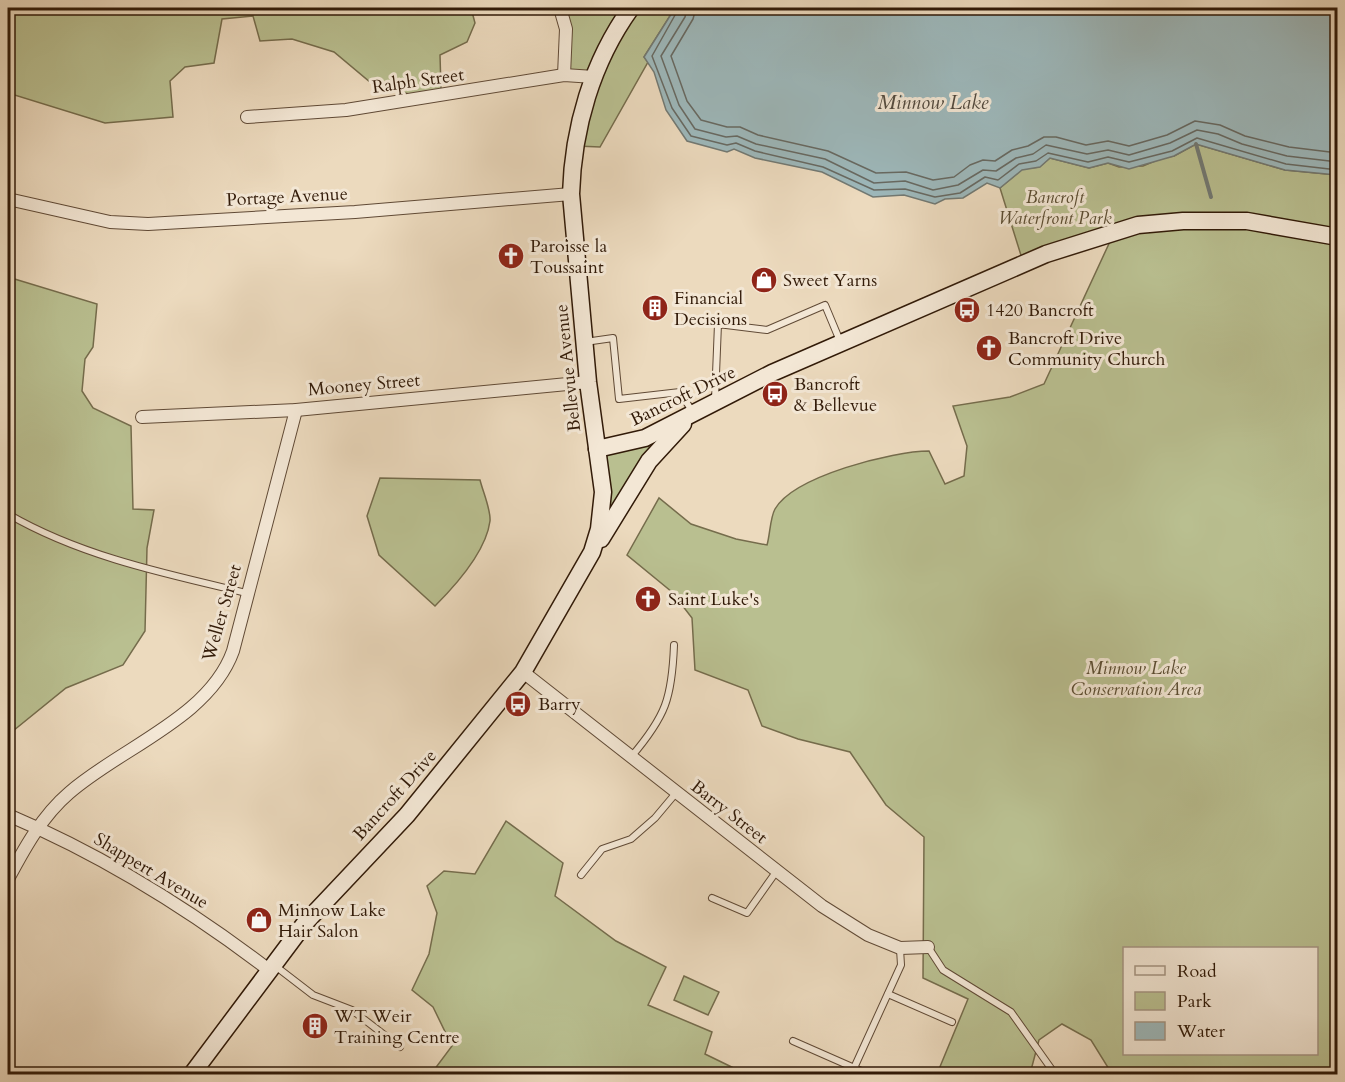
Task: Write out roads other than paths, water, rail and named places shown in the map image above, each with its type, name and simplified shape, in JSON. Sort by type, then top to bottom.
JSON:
[{"type":"main road","name":"Bellevue Avenue","points":[[597,449],[588,382],[571,194],[577,135],[594,76],[631,8]]},
{"type":"main road","name":"Bancroft Drive","points":[[192,1074],[324,901],[407,815],[523,672],[592,552],[599,529],[603,492],[597,449],[645,438],[772,373],[1046,254],[1138,225],[1183,221],[1247,221],[1338,237]]},
{"type":"main road","points":[[592,552],[649,461],[692,415]]},
{"type":"street","points":[[560,8],[566,29],[564,75]]},
{"type":"street","name":"Ralph Street","points":[[247,117],[346,110],[564,75],[594,76]]},
{"type":"street","name":"Portage Avenue","points":[[8,199],[110,222],[148,224],[355,212],[571,194]]},
{"type":"street","name":"Mooney Street","points":[[142,417],[296,410],[588,382]]},
{"type":"street","name":"Weller Street","points":[[8,879],[54,807],[87,777],[182,714],[208,693],[228,665],[296,410]]},
{"type":"street","name":"Barry Street","points":[[523,672],[776,872],[843,920],[868,935],[900,948],[928,947]]},
{"type":"street","name":"Shappert Avenue","points":[[8,815],[39,828],[153,891],[271,968]]},
{"type":"lane","points":[[715,403],[718,324],[767,330],[825,305],[841,343]]},
{"type":"lane","points":[[584,342],[613,338],[619,399],[680,392],[692,415]]},
{"type":"lane","points":[[8,514],[46,534],[88,550],[247,593]]},
{"type":"lane","points":[[631,758],[645,741],[671,694],[674,645]]},
{"type":"lane","points":[[581,875],[602,849],[631,838],[655,818],[676,793]]},
{"type":"lane","points":[[712,898],[747,913],[776,872]]},
{"type":"lane","points":[[928,947],[943,970],[1011,1012],[1055,1074]]},
{"type":"lane","points":[[854,1068],[901,964],[900,948]]},
{"type":"lane","points":[[271,968],[313,994],[352,1010],[400,1047]]},
{"type":"lane","points":[[888,994],[952,1022]]},
{"type":"lane","points":[[793,1041],[868,1074]]},
{"type":"water","name":"Minnow Lake","points":[[675,8],[1337,8],[1337,175],[1285,170],[1196,144],[1174,156],[1129,169],[1108,163],[1089,168],[1050,158],[1040,167],[1022,170],[1000,188],[987,183],[963,198],[945,199],[935,204],[904,195],[873,197],[822,172],[755,158],[734,149],[727,152],[687,141],[666,110],[654,72],[644,57]]},
{"type":"waterway","points":[[1196,144],[1211,197]]},
{"type":"place","name":"Paroisse la Toussaint","points":[[511,256]]},
{"type":"place","name":"Sweet Yarns","points":[[764,280]]},
{"type":"place","name":"Financial Decisions","points":[[655,308]]},
{"type":"place","name":"1420 Bancroft","points":[[967,310]]},
{"type":"place","name":"Bancroft Drive Community Church","points":[[989,348]]},
{"type":"place","name":"Bancroft & Bellevue","points":[[775,394]]},
{"type":"place","name":"Saint Luke's","points":[[648,599]]},
{"type":"place","name":"Barry","points":[[518,704]]},
{"type":"place","name":"Minnow Lake Hair Salon","points":[[259,920]]},
{"type":"place","name":"WT Weir Training Centre","points":[[315,1026]]},
{"type":"park label","name":"Bancroft Waterfront Park","points":[[1055,207]]},
{"type":"park label","name":"Minnow Lake Conservation Area","points":[[1136,678]]}]
